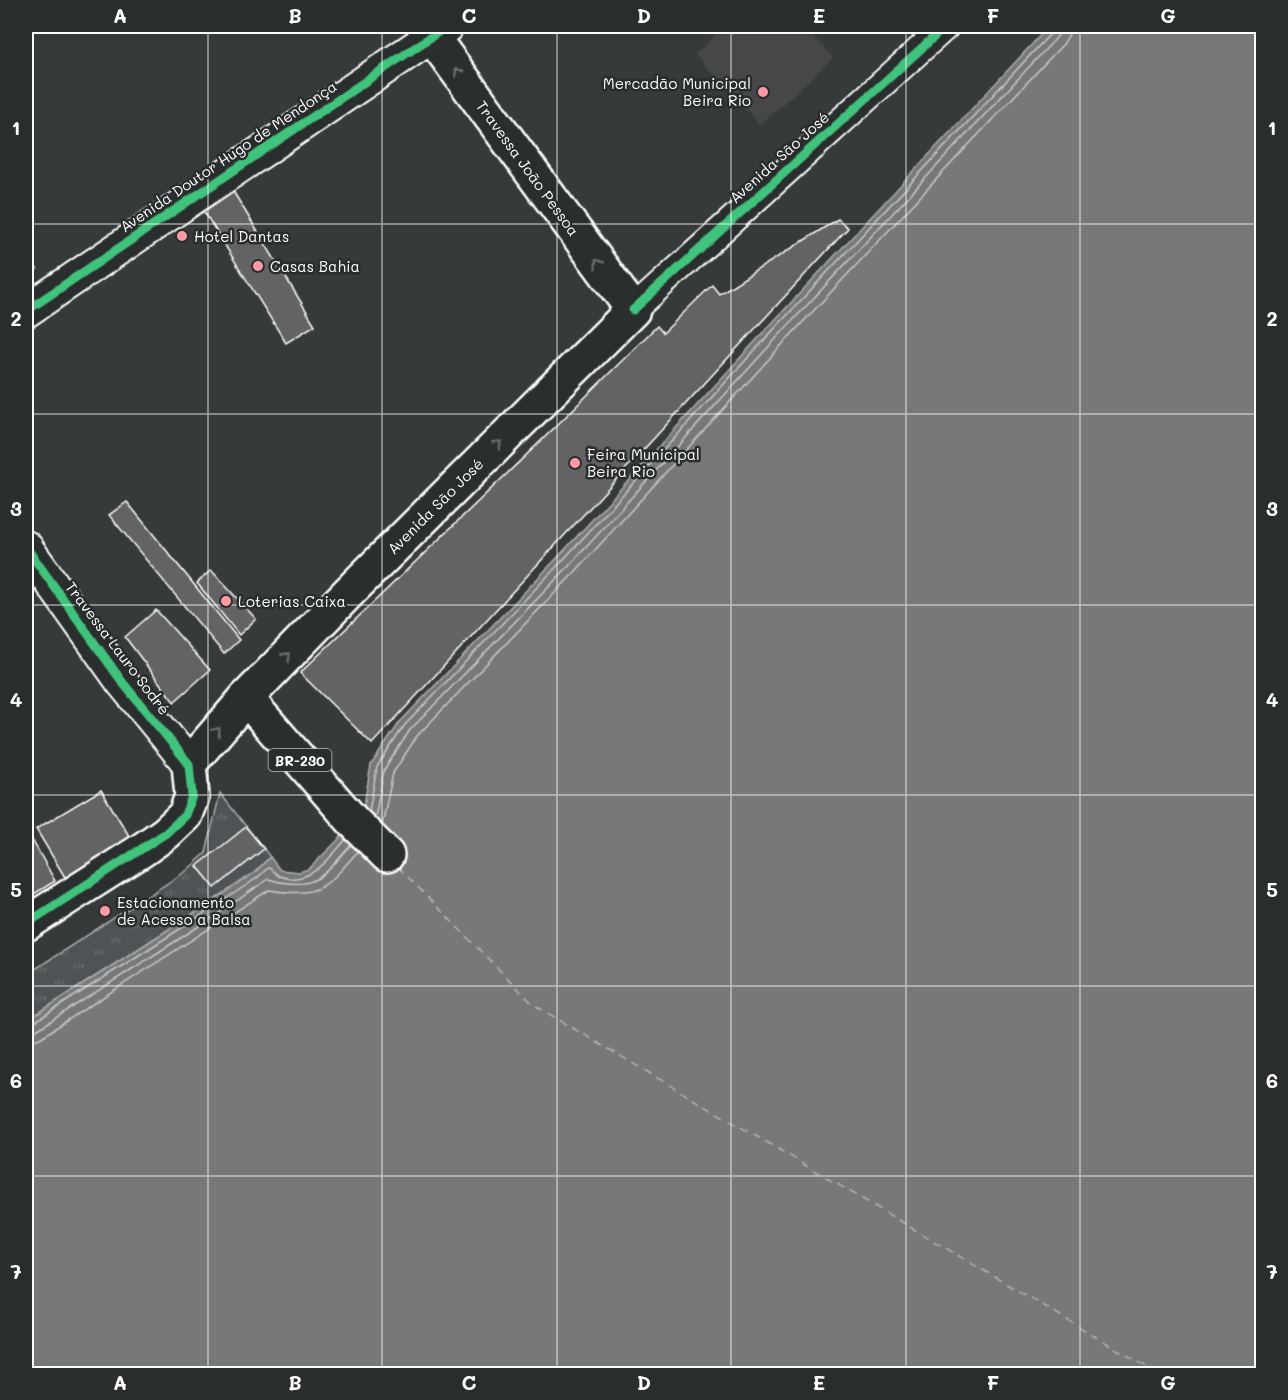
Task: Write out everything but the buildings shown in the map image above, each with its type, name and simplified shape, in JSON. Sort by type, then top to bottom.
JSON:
[{"type":"main road","name":"Travessa João Pessoa","points":[[434,29],[633,310]]},
{"type":"main road","name":"Avenida São José","points":[[189,764],[246,699],[350,591],[633,310]]},
{"type":"main road","name":"BR-230","points":[[246,699],[353,821],[387,855]]},
{"type":"main road","points":[[26,924],[142,850],[166,833],[185,815],[192,796],[189,764]]},
{"type":"street","name":"Avenida São José","points":[[633,310],[946,26]]},
{"type":"street","name":"Avenida Doutor Hugo de Mendonça","points":[[26,311],[434,29]]},
{"type":"street","name":"Travessa Lauro Sodré","points":[[26,547],[123,683],[189,764]]},
{"type":"shaded area","name":"Mercadão Municipal Beira Rio","points":[[724,26],[804,26],[833,58],[760,125],[695,55]]},
{"type":"green space","points":[[220,793],[270,857],[254,873],[205,906],[26,1021],[26,975],[185,872],[206,853]]},
{"type":"water","points":[[1049,26],[1262,26],[1262,1374],[26,1374],[26,1021],[205,906],[254,873],[270,857],[280,870],[299,872],[309,869],[362,816],[371,765],[400,722],[559,556]]},
{"type":"ferry route","points":[[398,867],[534,1005],[1159,1374]]},
{"type":"cycle path","points":[[26,311],[447,26]]},
{"type":"cycle path","points":[[633,310],[946,26]]},
{"type":"cycle path","points":[[26,547],[123,683],[189,764],[192,796],[185,815],[166,833],[26,924]]},
{"type":"place","name":"Mercadão Municipal Beira Rio","points":[[763,92]]},
{"type":"place","name":"Hotel Dantas","points":[[182,236]]},
{"type":"place","name":"Casas Bahia","points":[[258,266]]},
{"type":"place","name":"Feira Municipal Beira Rio","points":[[575,463]]},
{"type":"place","name":"Loterias Caixa","points":[[226,601]]},
{"type":"place","name":"Estacionamento de Acesso a Balsa","points":[[105,911]]}]
